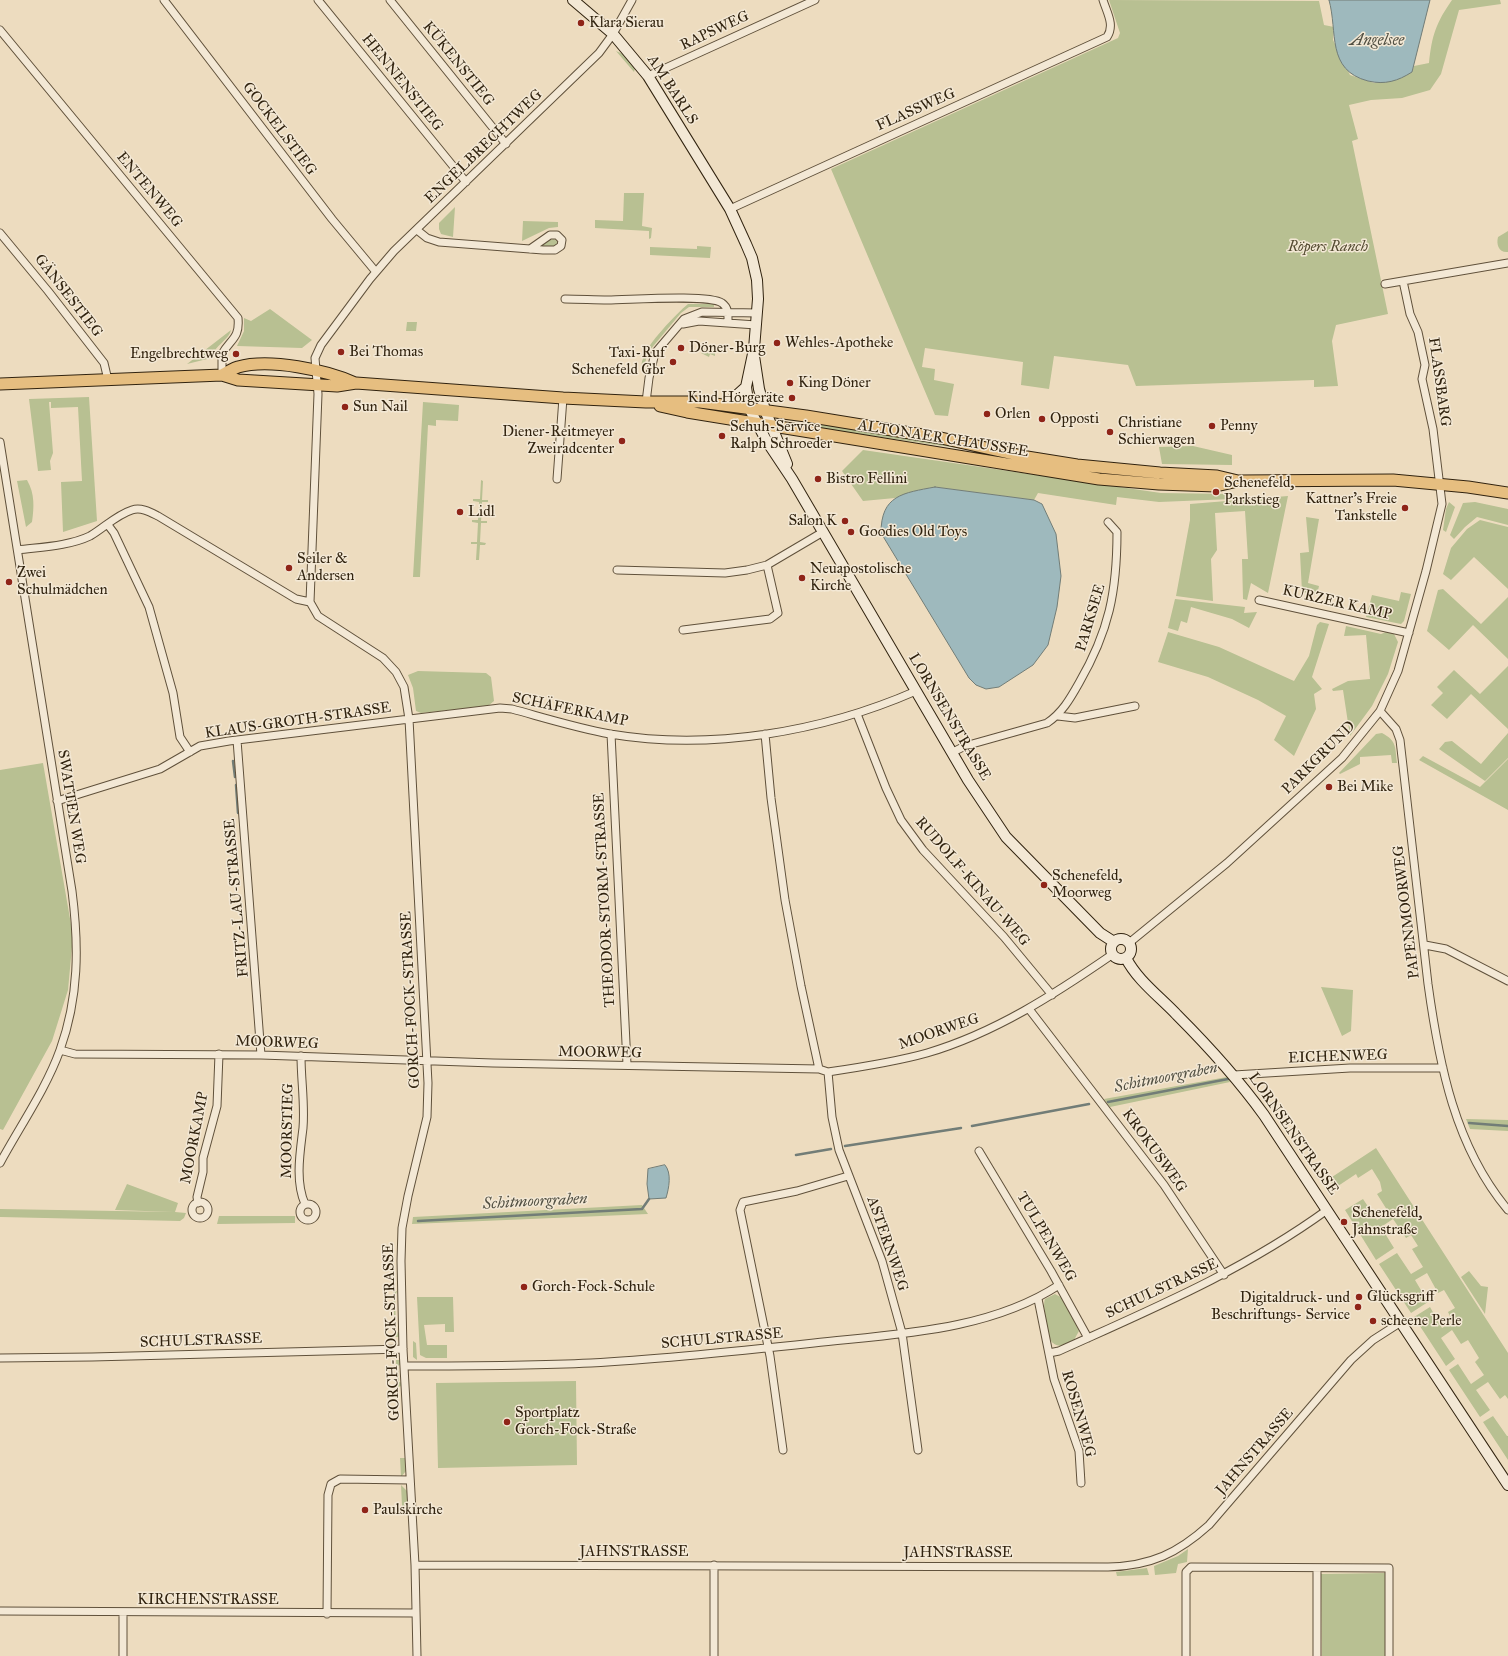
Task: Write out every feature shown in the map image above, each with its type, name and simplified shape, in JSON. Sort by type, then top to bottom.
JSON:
[{"type":"main road","name":"ALTONAER CHAUSSEE","points":[[222,375],[238,367],[253,365],[282,366],[315,370],[338,375],[356,383]]},
{"type":"main road","name":"ALTONAER CHAUSSEE","points":[[222,375],[238,380],[337,386],[356,383],[563,398],[646,402],[689,401],[765,410],[933,436],[1050,461],[1124,470],[1217,476],[1238,481]]},
{"type":"main road","points":[[0,384],[222,375]]},
{"type":"main road","name":"ALTONAER CHAUSSEE","points":[[646,402],[687,412],[1099,479],[1216,486],[1238,481],[1374,479],[1440,484],[1508,493]]},
{"type":"street","name":"GOCKELSTIEG","points":[[164,0],[332,220],[376,272]]},
{"type":"street","name":"HENNENSTIEG","points":[[318,0],[466,182]]},
{"type":"street","name":"KÜKENSTIEG","points":[[390,0],[506,144]]},
{"type":"street","name":"AM BARLS","points":[[573,0],[613,34],[648,76],[730,209],[752,258],[757,280],[757,313],[754,349]]},
{"type":"street","name":"ENGELBRECHTWEG","points":[[316,384],[315,358],[321,345],[376,272],[394,251],[599,53],[613,34],[632,0]]},
{"type":"street","name":"RAPSWEG","points":[[648,76],[815,0]]},
{"type":"street","name":"FLASSWEG","points":[[730,209],[1107,37],[1111,31],[1111,24],[1103,0]]},
{"type":"street","name":"ENTENWEG","points":[[0,30],[238,318],[236,337],[222,354],[222,375]]},
{"type":"street","points":[[417,230],[427,238],[439,242],[530,249]]},
{"type":"street","name":"GÄNSESTIEG","points":[[0,232],[104,363],[108,380]]},
{"type":"street","points":[[1385,284],[1508,263]]},
{"type":"street","name":"FLASSBARG","points":[[1403,281],[1410,314],[1418,332],[1425,365],[1422,378],[1433,429],[1440,484]]},
{"type":"street","points":[[565,299],[608,300],[669,298],[715,301],[722,303],[728,312],[728,323]]},
{"type":"street","points":[[646,402],[653,359],[684,320],[702,312],[757,313]]},
{"type":"street","points":[[678,327],[691,321],[756,325]]},
{"type":"street","points":[[726,405],[746,387],[754,349]]},
{"type":"street","name":"LORNSENSTRASSE","points":[[754,349],[759,389],[765,410],[792,479]]},
{"type":"street","points":[[18,550],[74,541],[89,536],[132,510],[148,511],[296,599],[310,602],[318,394],[316,384]]},
{"type":"street","name":"LORNSENSTRASSE","points":[[746,387],[749,408],[756,423],[792,479],[976,792],[1006,837],[1100,933],[1114,942]]},
{"type":"street","points":[[557,479],[563,398]]},
{"type":"street","points":[[756,423],[765,410]]},
{"type":"street","name":"SWATTEN WEG","points":[[0,442],[73,898],[78,951],[73,1002],[60,1050],[51,1071],[0,1163]]},
{"type":"street","name":"PARKGRUND","points":[[1129,942],[1212,876],[1328,771],[1357,741],[1380,711],[1398,671],[1431,552],[1442,504],[1440,484]]},
{"type":"street","name":"PARKSEE","points":[[953,752],[965,746],[1047,723],[1058,716],[1072,696],[1094,657],[1112,603],[1115,585],[1117,532],[1108,522]]},
{"type":"street","points":[[108,525],[114,533],[149,607],[173,693],[180,738],[190,752]]},
{"type":"street","points":[[617,570],[725,573],[747,570],[767,565],[823,532]]},
{"type":"street","points":[[683,630],[770,619],[778,613],[767,565]]},
{"type":"street","name":"KURZER KAMP","points":[[1259,600],[1409,633]]},
{"type":"street","name":"GORCH-FOCK-STRASSE","points":[[310,602],[318,616],[383,658],[396,672],[404,687],[409,719],[428,1062],[427,1117],[408,1196],[401,1238],[400,1280],[415,1565],[417,1656]]},
{"type":"street","name":"SCHÄFERKAMP","points":[[409,719],[500,708],[512,709],[611,734],[642,738],[693,739],[765,734],[830,721],[857,714],[916,692]]},
{"type":"street","points":[[1058,716],[1075,718],[1135,706]]},
{"type":"street","name":"PAPENMOORWEG","points":[[1380,711],[1396,729],[1400,740],[1434,1024],[1443,1068],[1464,1139],[1487,1182],[1508,1210]]},
{"type":"street","name":"RUDOLF-KINAU-WEG","points":[[857,714],[886,788],[901,820],[923,850],[1004,937],[1052,995]]},
{"type":"street","name":"KLAUS-GROTH-STRASSE","points":[[57,801],[105,784],[160,769],[190,752],[208,744],[409,719]]},
{"type":"street","name":"THEODOR-STORM-STRASSE","points":[[611,734],[627,1064]]},
{"type":"street","points":[[765,734],[771,798],[785,900],[801,986],[820,1069]]},
{"type":"street","name":"FRITZ-LAU-STRASSE","points":[[237,740],[262,1054]]},
{"type":"street","points":[[1123,939],[1129,942],[1131,951],[1126,958],[1117,958],[1113,954],[1111,948],[1114,942],[1123,939]]},
{"type":"street","points":[[1425,945],[1446,949],[1508,981]]},
{"type":"street","name":"MOORWEG","points":[[60,1050],[75,1054],[262,1054],[428,1062],[627,1064],[643,1067],[820,1069],[828,1072],[904,1059],[929,1052],[971,1036],[1029,1009],[1113,954]]},
{"type":"street","name":"LORNSENSTRASSE","points":[[1126,958],[1130,965],[1152,990],[1234,1075],[1264,1115],[1508,1485]]},
{"type":"street","name":"KROKUSWEG","points":[[1029,1009],[1164,1185],[1224,1275]]},
{"type":"street","name":"MOORKAMP","points":[[198,1203],[197,1197],[203,1172],[203,1158],[217,1106],[219,1054]]},
{"type":"street","name":"MOORSTIEG","points":[[301,1056],[303,1128],[300,1142],[300,1192],[305,1204]]},
{"type":"street","name":"EICHENWEG","points":[[1234,1075],[1350,1068],[1443,1068]]},
{"type":"street","name":"ASTERNWEG","points":[[828,1072],[834,1129],[848,1176],[882,1261],[902,1333],[918,1450]]},
{"type":"street","name":"TULPENWEG","points":[[979,1152],[1059,1285],[1088,1338]]},
{"type":"street","points":[[783,1450],[768,1348],[740,1210],[743,1202],[797,1191],[848,1176]]},
{"type":"street","name":"SCHULSTRASSE","points":[[1049,1353],[1059,1351],[1224,1275],[1272,1248],[1327,1210]]},
{"type":"street","name":"SCHULSTRASSE","points":[[404,1366],[592,1363],[708,1355],[902,1333],[935,1328],[998,1314],[1038,1299],[1059,1285]]},
{"type":"street","points":[[1038,1299],[1049,1353]]},
{"type":"street","name":"JAHNSTRASSE","points":[[415,1565],[1115,1567],[1150,1562],[1164,1557],[1192,1540],[1209,1525],[1351,1360],[1373,1340],[1401,1322]]},
{"type":"street","name":"SCHULSTRASSE","points":[[0,1358],[403,1349]]},
{"type":"street","name":"ROSENWEG","points":[[1049,1353],[1054,1379],[1079,1451],[1081,1483]]},
{"type":"street","points":[[327,1614],[328,1495],[331,1484],[340,1479],[410,1480]]},
{"type":"street","points":[[714,1565],[714,1656]]},
{"type":"street","points":[[1186,1656],[1186,1572],[1191,1567],[1389,1568],[1389,1656]]},
{"type":"street","points":[[1317,1568],[1317,1656]]},
{"type":"street","name":"KIRCHENSTRASSE","points":[[0,1612],[327,1614],[416,1613]]},
{"type":"street","points":[[123,1613],[123,1656]]},
{"type":"green space","name":"Röpers Ranch","points":[[1109,0],[1319,1],[1324,25],[1334,27],[1333,40],[1350,75],[1374,83],[1412,72],[1414,66],[1429,63],[1433,37],[1438,23],[1452,0],[1500,0],[1501,4],[1459,10],[1441,74],[1430,90],[1402,98],[1371,100],[1349,105],[1358,139],[1352,141],[1388,314],[1336,325],[1332,341],[1338,386],[1314,387],[1314,380],[1136,386],[1128,365],[1054,356],[1049,389],[1021,385],[1023,362],[925,348],[922,367],[935,369],[934,380],[954,384],[948,416],[935,415],[831,169],[1118,38],[1120,33]]},
{"type":"green space","points":[[616,51],[623,54],[635,68],[634,72]]},
{"type":"green space","points":[[624,193],[644,193],[642,226],[652,228],[651,238],[649,239],[649,231],[595,228],[595,220],[623,221]]},
{"type":"green space","points":[[455,207],[453,237],[441,234],[439,223]]},
{"type":"green space","points":[[523,221],[558,222],[558,227],[549,228],[522,241]]},
{"type":"green space","points":[[1508,231],[1508,252],[1505,252],[1500,250],[1497,240],[1498,237]]},
{"type":"green space","points":[[554,239],[558,242],[555,246],[541,246],[542,242]]},
{"type":"green space","points":[[697,246],[711,247],[710,258],[650,255],[650,247],[697,249]]},
{"type":"green space","points":[[688,304],[714,304],[714,307],[689,307],[681,313],[650,350],[646,359],[644,371],[641,371],[642,360],[645,353],[677,314]]},
{"type":"green space","points":[[270,309],[312,340],[302,348],[237,346],[244,331],[244,318],[251,321]]},
{"type":"green space","points":[[407,322],[417,322],[416,331],[406,331]]},
{"type":"green space","points":[[231,330],[228,337],[213,353],[211,358],[187,364]]},
{"type":"green space","points":[[713,346],[715,348],[715,356],[710,354],[709,357],[701,353],[708,347]]},
{"type":"green space","points":[[89,397],[97,521],[63,532],[61,482],[82,481],[78,407],[51,408],[51,402],[49,402],[53,453],[50,461],[51,470],[38,471],[29,399]]},
{"type":"green space","points":[[423,402],[459,405],[458,421],[436,420],[436,426],[428,425],[420,577],[413,577]]},
{"type":"green space","points":[[804,422],[934,441],[972,450],[804,426]]},
{"type":"green space","points":[[1193,446],[1232,455],[1232,465],[1162,464],[1159,447]]},
{"type":"green space","points":[[863,450],[1161,493],[1234,494],[1232,499],[1159,502],[1117,497],[1116,505],[1038,493],[1034,500],[935,487],[919,490],[895,498],[863,501],[842,471]]},
{"type":"green space","points":[[27,480],[33,495],[33,506],[32,522],[26,527],[17,481]]},
{"type":"green space","points":[[481,480],[483,481],[482,500],[488,500],[488,502],[482,502],[482,508],[479,508],[479,502],[473,501],[473,499],[480,499]]},
{"type":"green space","points":[[1288,496],[1268,593],[1251,583],[1247,600],[1243,599],[1242,559],[1248,559],[1245,511],[1215,513],[1217,550],[1211,559],[1213,601],[1176,596],[1190,520],[1190,504]]},
{"type":"green space","points":[[1449,502],[1455,507],[1446,532],[1443,530],[1446,509]]},
{"type":"green space","points":[[1475,502],[1508,509],[1508,525],[1477,517],[1454,539],[1450,535],[1463,503]]},
{"type":"green space","points":[[479,511],[482,511],[481,521],[487,521],[487,523],[481,523],[480,542],[486,543],[485,545],[480,545],[479,560],[476,560],[477,544],[471,544],[471,542],[477,542],[478,523],[472,522],[472,520],[478,520]]},
{"type":"green space","points":[[1306,517],[1319,519],[1308,583],[1319,586],[1317,595],[1302,592],[1300,553],[1309,552]]},
{"type":"green space","points":[[1480,520],[1508,527],[1508,589],[1474,557],[1451,580],[1443,574],[1451,548],[1467,529]]},
{"type":"green space","points":[[1443,589],[1481,624],[1508,597],[1508,659],[1473,625],[1449,650],[1427,631],[1438,590]]},
{"type":"green space","points":[[1401,592],[1411,594],[1404,621],[1401,624],[1366,617],[1372,595],[1399,601]]},
{"type":"green space","points":[[1175,599],[1245,607],[1244,613],[1257,612],[1249,628],[1232,619],[1191,607],[1187,623],[1181,621],[1178,631],[1168,628]]},
{"type":"green space","points":[[1320,622],[1329,624],[1312,677],[1322,689],[1314,694],[1316,709],[1294,756],[1274,740],[1286,716],[1258,700],[1208,677],[1158,662],[1168,632],[1219,647],[1294,681],[1309,656],[1317,625]]},
{"type":"green space","points":[[1346,626],[1381,634],[1386,632],[1394,634],[1398,642],[1388,674],[1372,706],[1350,736],[1343,690],[1333,691],[1332,689],[1348,681],[1370,679],[1366,635],[1344,636]]},
{"type":"green space","points":[[1508,666],[1508,729],[1471,694],[1447,719],[1431,705],[1443,693],[1437,687],[1454,670],[1480,694]]},
{"type":"green space","points":[[418,671],[486,673],[491,677],[494,701],[488,706],[421,713],[416,711],[413,688],[408,675]]},
{"type":"green space","points":[[1382,733],[1393,742],[1397,763],[1392,763],[1391,755],[1360,757],[1360,764],[1340,774],[1339,773],[1376,734]]},
{"type":"green space","points":[[1508,733],[1508,758],[1485,781],[1439,749],[1445,742],[1452,741],[1481,764]]},
{"type":"green space","points":[[1423,756],[1480,787],[1508,759],[1508,810],[1419,760]]},
{"type":"green space","points":[[43,763],[73,936],[68,990],[52,1041],[3,1130],[0,1129],[0,770]]},
{"type":"green space","points":[[1321,987],[1353,990],[1351,1031],[1342,1036]]},
{"type":"green space","points":[[1227,1077],[1230,1082],[1110,1107],[1104,1099]]},
{"type":"green space","points":[[1466,1119],[1508,1120],[1508,1131],[1470,1129]]},
{"type":"green space","points":[[1376,1148],[1508,1353],[1508,1399],[1505,1395],[1500,1399],[1488,1382],[1476,1390],[1490,1410],[1480,1417],[1449,1370],[1458,1364],[1471,1384],[1484,1375],[1475,1362],[1479,1358],[1468,1340],[1461,1344],[1452,1330],[1441,1338],[1455,1359],[1446,1366],[1414,1317],[1430,1307],[1442,1328],[1453,1322],[1448,1312],[1455,1308],[1444,1290],[1438,1293],[1427,1273],[1415,1280],[1428,1302],[1411,1313],[1379,1264],[1397,1253],[1411,1274],[1423,1267],[1412,1249],[1418,1246],[1411,1235],[1406,1238],[1393,1219],[1381,1227],[1394,1248],[1376,1260],[1345,1210],[1363,1199],[1377,1220],[1389,1213],[1377,1194],[1382,1191],[1380,1182],[1372,1169],[1358,1178],[1356,1174],[1335,1188],[1329,1179]]},
{"type":"green space","points":[[127,1184],[178,1203],[175,1212],[115,1210]]},
{"type":"green space","points":[[642,1205],[648,1214],[412,1224],[413,1217]]},
{"type":"green space","points":[[0,1209],[186,1213],[184,1218],[180,1221],[0,1217]]},
{"type":"green space","points":[[219,1216],[295,1216],[295,1223],[217,1224]]},
{"type":"green space","points":[[1469,1271],[1481,1286],[1488,1287],[1485,1314],[1461,1277]]},
{"type":"green space","points":[[397,1291],[395,1297],[396,1331],[400,1334],[400,1337],[395,1337],[393,1292]]},
{"type":"green space","points":[[1055,1294],[1064,1299],[1079,1331],[1074,1340],[1060,1346],[1054,1344],[1051,1340],[1047,1329],[1045,1315],[1045,1299]]},
{"type":"green space","points":[[417,1297],[453,1297],[454,1332],[445,1332],[445,1324],[424,1325],[427,1345],[447,1345],[447,1358],[426,1358],[420,1355]]},
{"type":"green space","points":[[413,1341],[416,1343],[417,1360],[413,1357]]},
{"type":"green space","points":[[396,1360],[400,1360],[401,1364],[398,1366],[399,1382],[402,1383],[402,1386],[397,1387]]},
{"type":"green space","name":"Sportplatz Gorch-Fock-Straße","points":[[576,1381],[577,1465],[438,1468],[436,1383]]},
{"type":"green space","points":[[1493,1416],[1508,1436],[1508,1460],[1483,1422]]},
{"type":"green space","points":[[400,1458],[405,1458],[406,1471],[401,1477]]},
{"type":"green space","points":[[401,1485],[407,1491],[408,1505],[402,1506]]},
{"type":"green space","points":[[1188,1549],[1187,1562],[1178,1564],[1176,1573],[1155,1575],[1154,1566],[1178,1556]]},
{"type":"green space","points":[[1147,1568],[1149,1575],[1117,1576],[1116,1572]]},
{"type":"green space","points":[[1385,1573],[1386,1656],[1322,1656],[1321,1574]]},
{"type":"water","name":"Angelsee","points":[[1329,0],[1430,0],[1412,72],[1402,78],[1380,83],[1368,81],[1355,76],[1345,68],[1336,48],[1332,12]]},
{"type":"water","points":[[935,487],[1034,500],[1042,504],[1056,534],[1061,576],[1057,607],[1048,645],[1033,665],[999,687],[986,689],[976,685],[969,678],[881,533],[882,520],[890,503],[904,494]]},
{"type":"water","points":[[665,1165],[669,1172],[669,1185],[666,1198],[649,1199],[647,1184],[648,1169]]},
{"type":"waterway","points":[[233,761],[235,777]]},
{"type":"waterway","points":[[236,785],[238,813]]},
{"type":"waterway","name":"Schitmoorgraben","points":[[1108,1102],[1228,1079]]},
{"type":"waterway","name":"Schitmoorgraben","points":[[972,1126],[1089,1104]]},
{"type":"waterway","name":"Schitmoorgraben","points":[[1469,1123],[1508,1126]]},
{"type":"waterway","name":"Schitmoorgraben","points":[[845,1146],[961,1128]]},
{"type":"waterway","name":"Schitmoorgraben","points":[[796,1155],[831,1149]]},
{"type":"waterway","name":"Schitmoorgraben","points":[[418,1221],[642,1209],[649,1199]]},
{"type":"place","name":"Klara Sierau","points":[[581,23]]},
{"type":"place","name":"Wehles-Apotheke","points":[[777,343]]},
{"type":"place","name":"Döner-Burg","points":[[681,348]]},
{"type":"place","name":"Bei Thomas","points":[[341,352]]},
{"type":"place","name":"Engelbrechtweg","points":[[236,354]]},
{"type":"place","name":"Taxi-Ruf Schenefeld Gbr","points":[[673,362]]},
{"type":"place","name":"King Döner","points":[[790,383]]},
{"type":"place","name":"Kind Hörgeräte","points":[[792,398]]},
{"type":"place","name":"Sun Nail","points":[[345,407]]},
{"type":"place","name":"Orlen","points":[[987,414]]},
{"type":"place","name":"Opposti","points":[[1042,419]]},
{"type":"place","name":"Penny","points":[[1212,426]]},
{"type":"place","name":"Christiane Schierwagen","points":[[1110,432]]},
{"type":"place","name":"Schuh-Service Ralph Schroeder","points":[[722,436]]},
{"type":"place","name":"Diener-Reitmeyer Zweiradcenter","points":[[622,441]]},
{"type":"place","name":"Bistro Fellini","points":[[818,479]]},
{"type":"place","name":"Schenefeld, Parkstieg","points":[[1216,492]]},
{"type":"place","name":"Kattner's Freie Tankstelle","points":[[1405,508]]},
{"type":"place","name":"Lidl","points":[[460,512]]},
{"type":"place","name":"Salon K","points":[[845,521]]},
{"type":"place","name":"Goodies Old Toys","points":[[851,532]]},
{"type":"place","name":"Seiler & Andersen","points":[[289,568]]},
{"type":"place","name":"Neuapostolische Kirche","points":[[802,578]]},
{"type":"place","name":"Zwei Schulmädchen","points":[[9,582]]},
{"type":"place","name":"Bei Mike","points":[[1329,787]]},
{"type":"place","name":"Schenefeld, Moorweg","points":[[1044,885]]},
{"type":"place","name":"Schenefeld, Jahnstraße","points":[[1344,1222]]},
{"type":"place","name":"Gorch-Fock-Schule","points":[[524,1287]]},
{"type":"place","name":"Glücksgriff","points":[[1359,1297]]},
{"type":"place","name":"Digitaldruck- und Beschriftungs- Service","points":[[1358,1307]]},
{"type":"place","name":"scheene Perle","points":[[1373,1321]]},
{"type":"place","name":"Sportplatz Gorch-Fock-Straße","points":[[507,1422]]},
{"type":"place","name":"Paulskirche","points":[[365,1510]]}]
